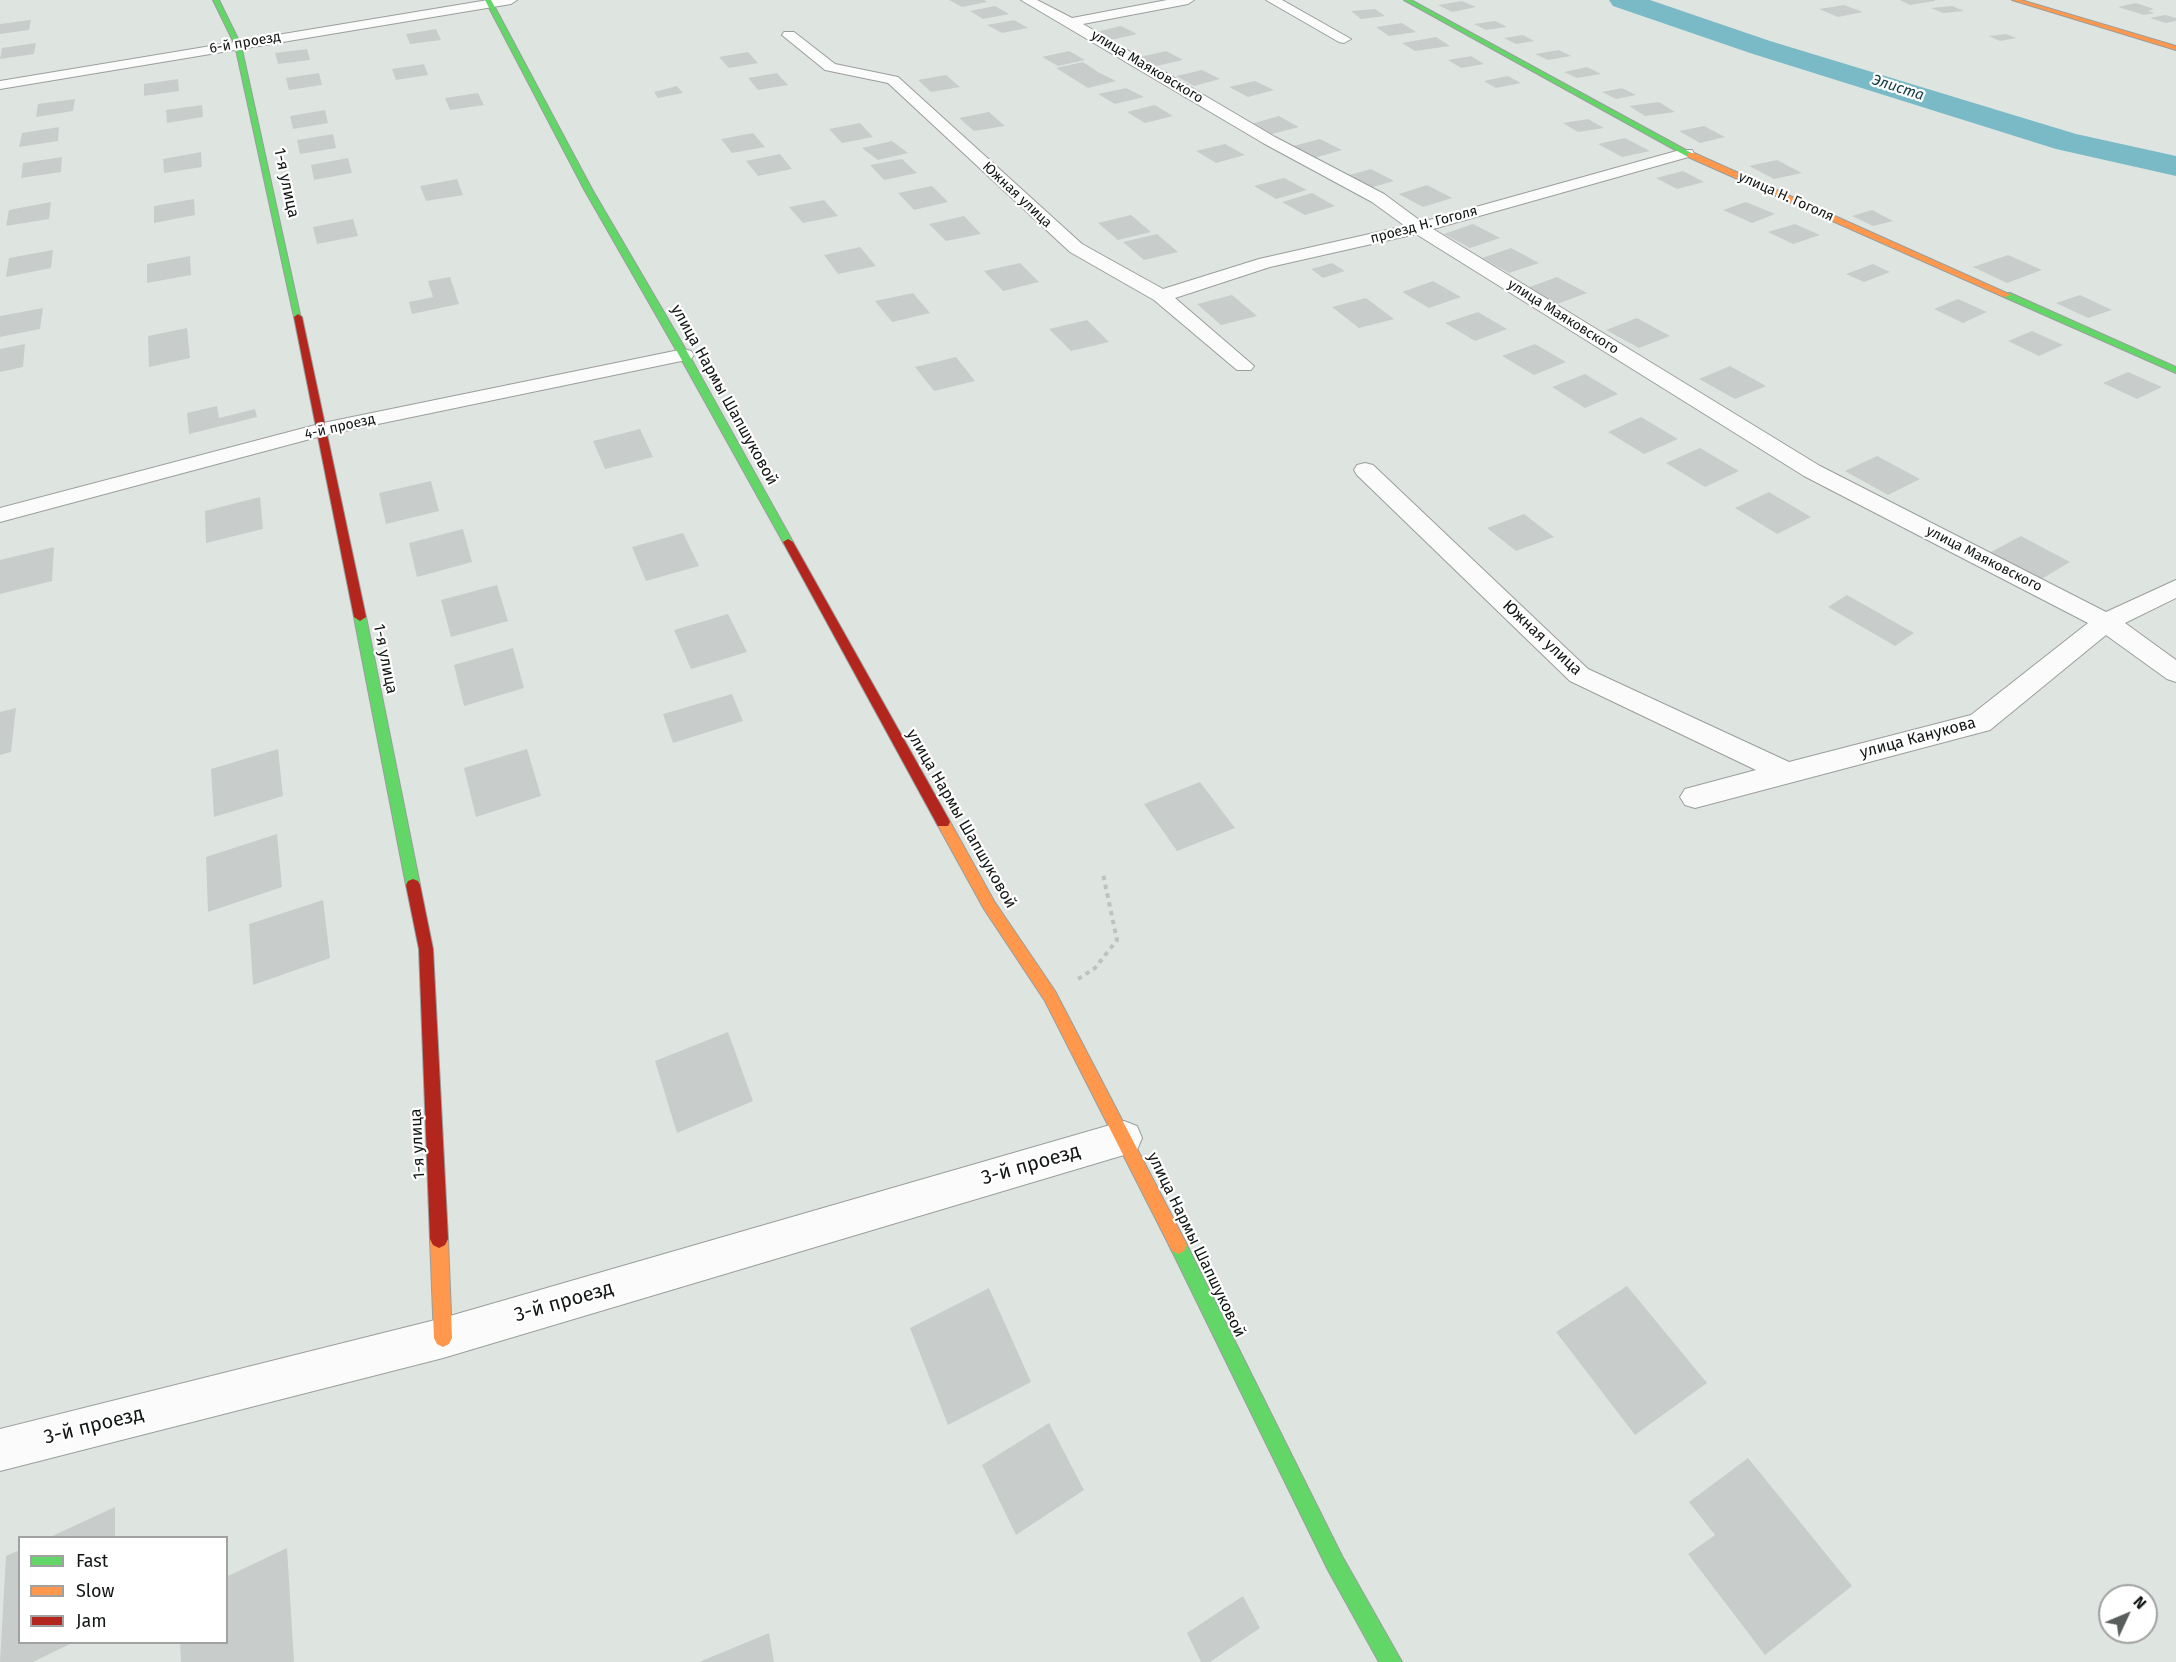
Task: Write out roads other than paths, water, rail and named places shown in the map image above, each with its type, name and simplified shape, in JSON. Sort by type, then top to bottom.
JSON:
[{"type":"street","name":"1-я улица","points":[[216,0],[238,45],[323,429],[426,949],[444,1338]]},
{"type":"street","name":"6-й проезд","points":[[0,85],[511,0]]},
{"type":"street","name":"улица Маяковского","points":[[1027,0],[1070,22],[1269,140],[1378,198],[1419,228],[1812,471],[2106,622],[2176,674]]},
{"type":"street","points":[[1070,22],[1188,0]]},
{"type":"street","points":[[1272,0],[1344,39]]},
{"type":"street","name":"улица Н. Гоголя","points":[[1407,0],[1686,153],[2176,370]]},
{"type":"street","points":[[2015,0],[2176,48]]},
{"type":"street","name":"улица Нармы Шапшуковой","points":[[489,2],[589,191],[684,355],[989,905],[1050,996],[1124,1138],[1335,1563],[1391,1662]]},
{"type":"street","name":"Южная улица","points":[[789,35],[830,67],[893,80],[1076,248],[1161,296],[1244,366]]},
{"type":"street","name":"проезд Н. Гоголя","points":[[1161,296],[1265,263],[1419,228],[1686,153]]},
{"type":"street","name":"4-й проезд","points":[[0,515],[323,429],[684,355]]},
{"type":"street","name":"Южная улица","points":[[1365,470],[1579,675],[1787,773]]},
{"type":"street","name":"улица Канукова","points":[[1695,797],[1980,723],[2106,622],[2176,588]]},
{"type":"street","name":"3-й проезд","points":[[0,1450],[444,1338],[1124,1138]]},
{"type":"waterway","name":"Элиста","points":[[1623,0],[1760,47],[2068,142],[2176,166]]}]
